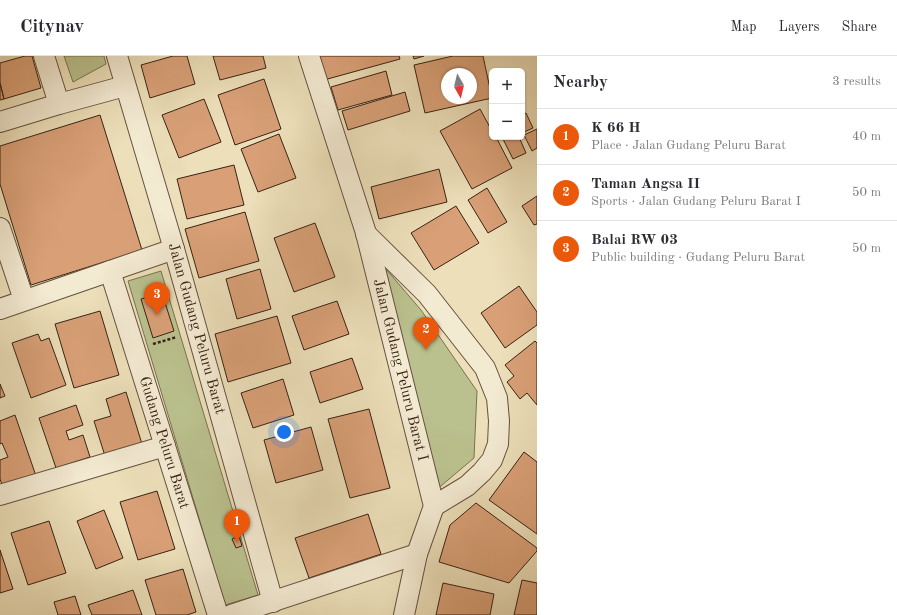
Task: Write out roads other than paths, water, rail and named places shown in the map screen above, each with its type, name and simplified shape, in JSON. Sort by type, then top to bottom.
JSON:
[{"type":"street","points":[[44,56],[59,104]]},
{"type":"street","name":"Jalan Gudang Peluru Barat","points":[[117,56],[174,249],[273,602]]},
{"type":"street","name":"Jalan Gudang Peluru Barat I","points":[[309,56],[366,233],[434,506],[467,486],[492,460],[498,444],[499,422],[497,398],[485,368],[427,294],[366,233]]},
{"type":"street","points":[[0,122],[125,86]]},
{"type":"street","points":[[0,228],[24,300]]},
{"type":"street","points":[[0,308],[174,249]]},
{"type":"street","name":"Gudang Peluru Barat","points":[[110,271],[218,615]]},
{"type":"street","points":[[0,495],[165,446]]},
{"type":"street","points":[[404,615],[417,554],[434,506]]},
{"type":"street","points":[[231,615],[417,554]]},
{"type":"place","name":"Balai RW 03","points":[[157,315]]},
{"type":"place","name":"Taman Angsa II","points":[[426,350]]},
{"type":"place","name":"K 66 H","points":[[237,542]]}]
